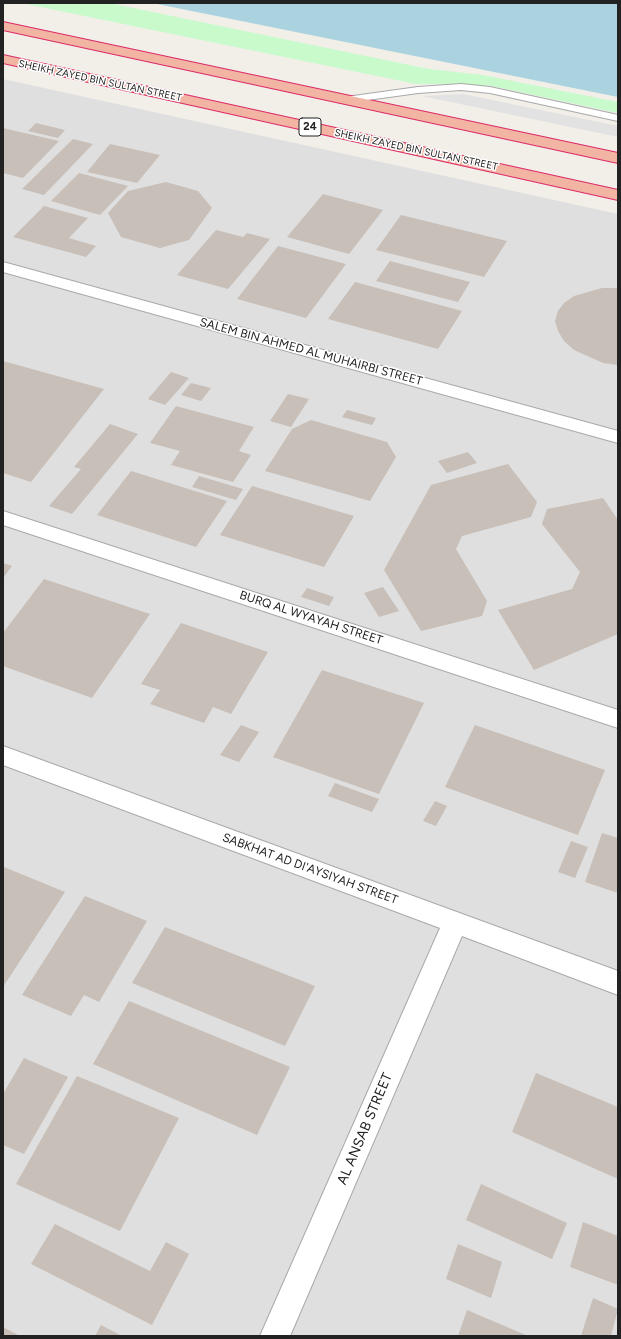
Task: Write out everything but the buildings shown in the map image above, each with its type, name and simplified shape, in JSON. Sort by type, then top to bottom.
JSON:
[{"type":"highway","points":[[3,26],[618,158]]},
{"type":"highway","name":"SHEIKH ZAYED BIN SULTAN STREET","points":[[3,59],[618,195]]},
{"type":"street","name":"SALEM BIN AHMED AL MUHAIRBI STREET","points":[[3,268],[618,437]]},
{"type":"street","name":"BURQ AL WYAYAH STREET","points":[[3,518],[618,719]]},
{"type":"street","name":"SABKHAT AD DI'AYSIYAH STREET","points":[[3,755],[618,983]]},
{"type":"street","name":"AL ANSAB STREET","points":[[275,1336],[455,922]]},
{"type":"lane","points":[[346,100],[418,90],[461,87],[490,90],[618,118]]},
{"type":"shaded area","points":[[3,79],[618,214],[618,1336],[3,1336]]},
{"type":"shaded area","points":[[463,94],[618,126],[618,137],[422,96]]},
{"type":"green space","points":[[21,3],[109,3],[429,69],[483,75],[618,102],[618,113],[487,85],[481,88],[464,84],[416,84]]},
{"type":"water","points":[[152,3],[618,3],[618,97]]}]
